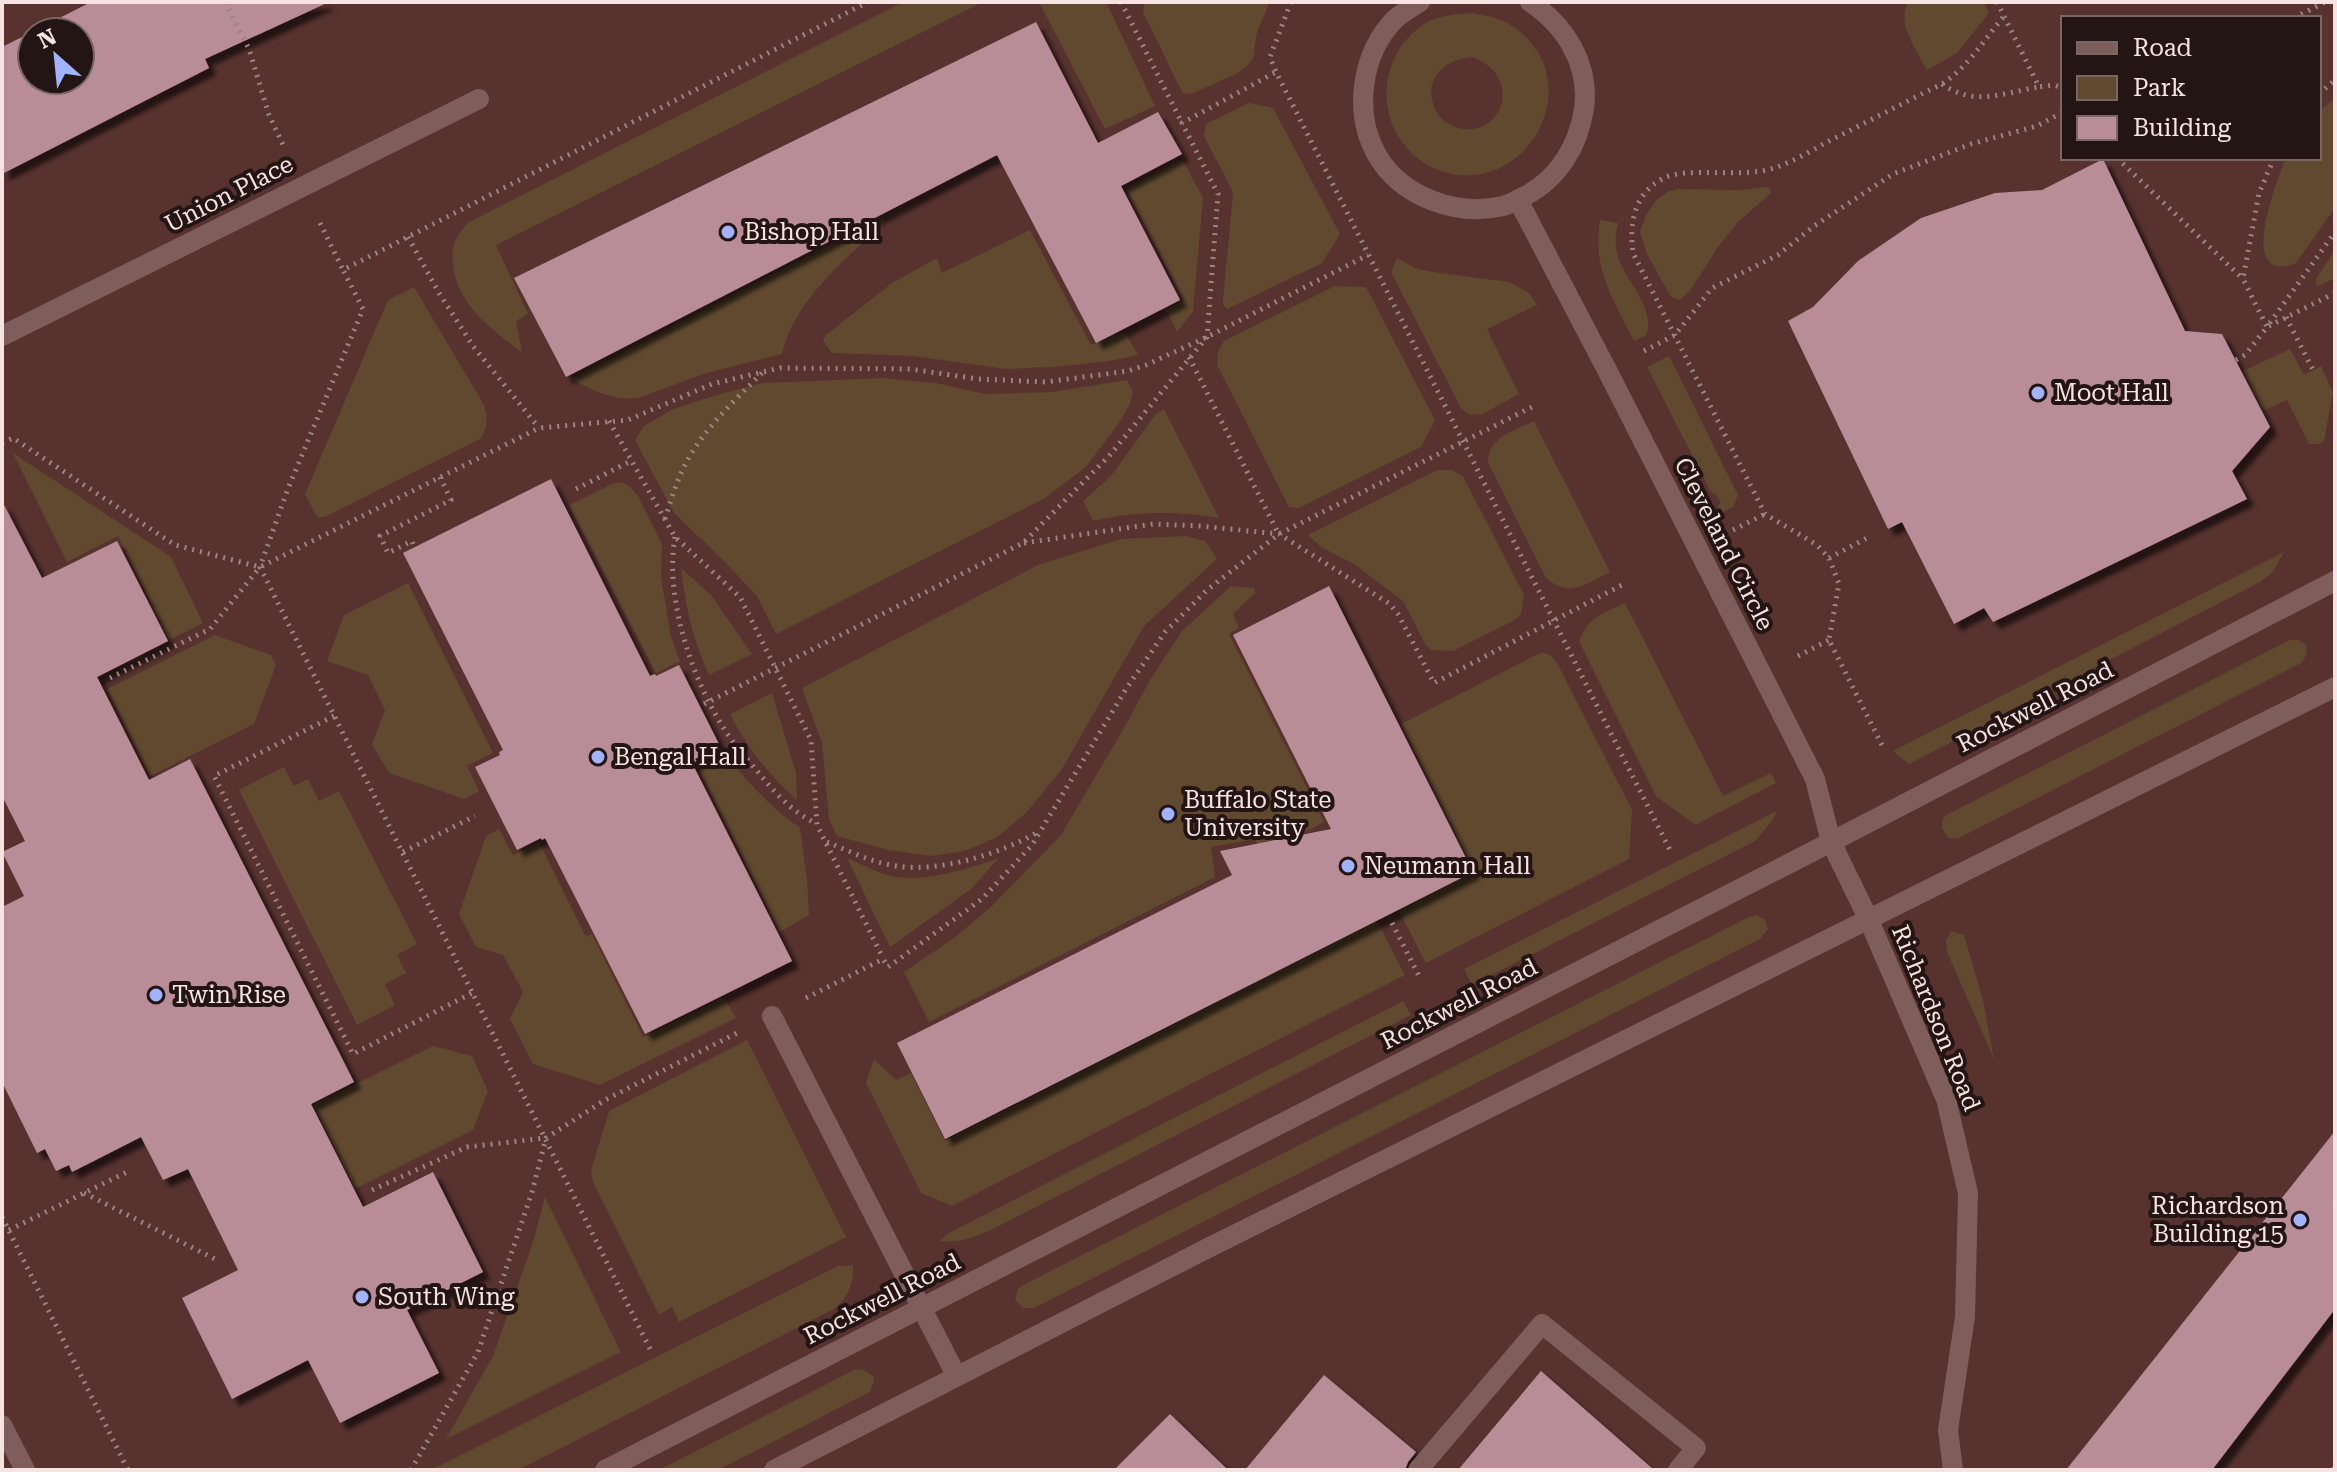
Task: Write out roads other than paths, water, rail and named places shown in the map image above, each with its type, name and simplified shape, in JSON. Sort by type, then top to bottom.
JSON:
[{"type":"street","points":[[1420,2],[1395,19],[1374,49],[1363,84],[1365,121],[1377,155],[1401,183],[1433,202],[1469,210],[1505,206],[1538,189],[1565,163],[1581,131],[1586,94],[1578,58],[1560,26],[1530,2]]},
{"type":"street","name":"Union Place","points":[[2,336],[479,99]]},
{"type":"street","name":"Cleveland Circle","points":[[1518,200],[1815,779],[1831,842],[1868,918]]},
{"type":"street","name":"Rockwell Road","points":[[605,1470],[2335,581]]},
{"type":"street","points":[[774,1470],[956,1375],[2335,687]]},
{"type":"street","name":"Richardson Road","points":[[1868,918],[1946,1099],[1968,1193],[1965,1317],[1948,1430],[1953,1470]]},
{"type":"street","points":[[772,1016],[956,1375]]},
{"type":"street","points":[[1418,1470],[1542,1324],[1696,1448],[1678,1470]]},
{"type":"street","points":[[2,1425],[25,1470]]},
{"type":"place","name":"Bishop Hall","points":[[728,232]]},
{"type":"place","name":"Moot Hall","points":[[2038,393]]},
{"type":"place","name":"Bengal Hall","points":[[598,757]]},
{"type":"place","name":"Buffalo State University","points":[[1168,814]]},
{"type":"place","name":"Neumann Hall","points":[[1348,866]]},
{"type":"place","name":"Twin Rise","points":[[156,995]]},
{"type":"place","name":"Richardson Building 15","points":[[2300,1220]]},
{"type":"place","name":"South Wing","points":[[362,1297]]}]
